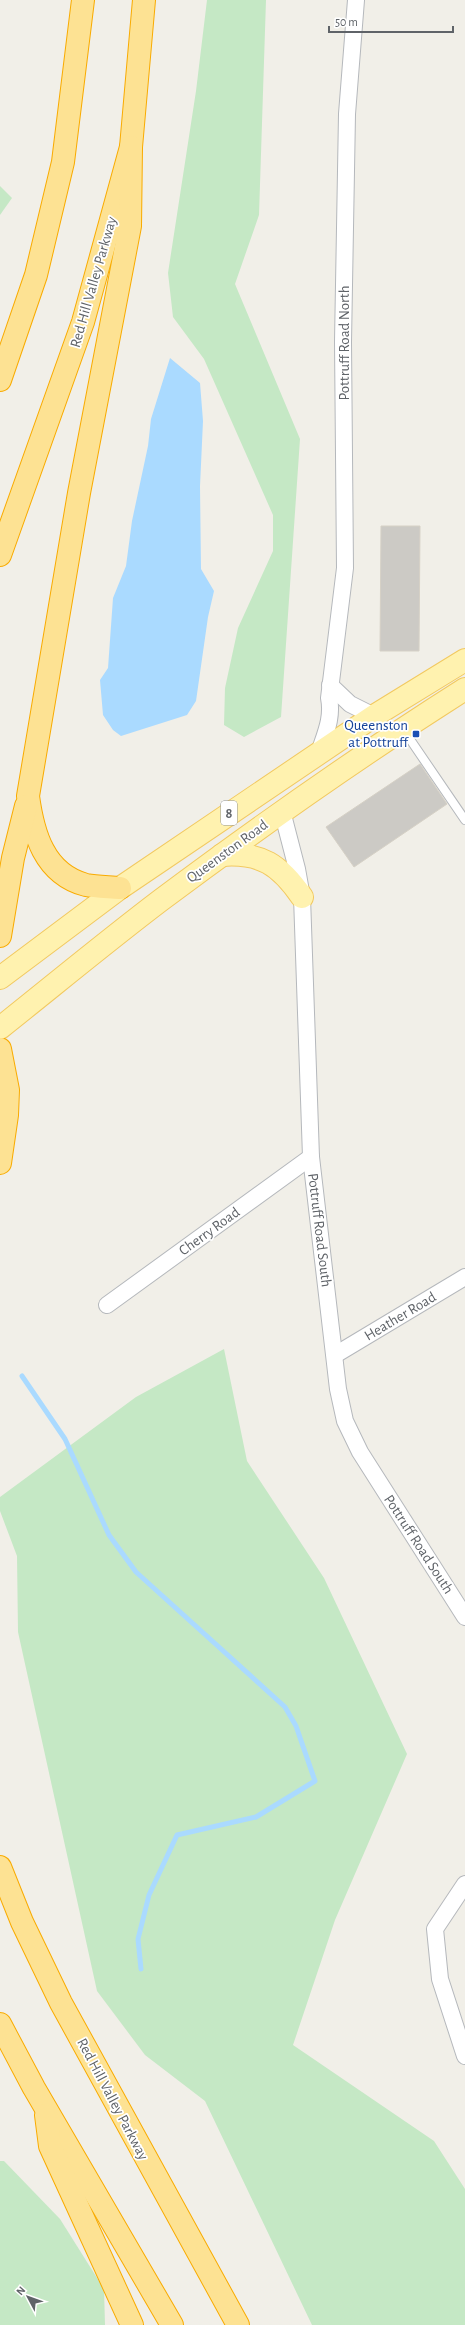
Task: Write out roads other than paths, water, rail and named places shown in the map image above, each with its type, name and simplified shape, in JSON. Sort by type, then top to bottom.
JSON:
[{"type":"highway","points":[[0,380],[36,275],[63,162],[83,0]]},
{"type":"highway","name":"Red Hill Valley Parkway","points":[[0,555],[83,322],[131,147],[144,0]]},
{"type":"highway","points":[[0,936],[13,858],[28,796],[79,492],[130,226],[131,147]]},
{"type":"highway","points":[[28,796],[31,823],[44,854],[56,868],[71,879],[86,885],[120,888]]},
{"type":"highway","points":[[0,1049],[8,1090],[7,1115],[0,1164]]},
{"type":"highway","name":"Red Hill Valley Parkway","points":[[0,1867],[22,1922],[61,2003],[238,2325]]},
{"type":"highway","points":[[0,2024],[44,2106],[172,2325]]},
{"type":"highway","points":[[44,2106],[50,2146],[132,2325]]},
{"type":"main road","name":"Queenston Road","points":[[0,978],[120,888],[374,716],[465,660]]},
{"type":"main road","name":"Queenston Road","points":[[0,1028],[160,901],[222,855],[403,728],[465,689]]},
{"type":"main road","points":[[222,855],[242,853],[256,856],[265,860],[285,875],[302,897]]},
{"type":"street","name":"Pottruff Road North","points":[[319,753],[331,710],[329,698],[330,685],[345,568],[343,342],[347,114],[356,0]]},
{"type":"street","points":[[330,685],[350,704],[374,716]]},
{"type":"street","name":"Pottruff Road South","points":[[282,812],[298,869],[302,897],[311,1157],[338,1388],[345,1421],[360,1452],[465,1617]]},
{"type":"street","name":"Cherry Road","points":[[107,1305],[311,1157]]},
{"type":"street","name":"Heather Road","points":[[335,1355],[465,1277]]},
{"type":"street","points":[[465,1884],[435,1929],[435,1944],[440,1979],[465,2056]]},
{"type":"lane","points":[[403,728],[465,820]]},
{"type":"water","points":[[170,358],[200,383],[203,421],[200,486],[201,569],[214,591],[208,617],[196,701],[187,715],[121,736],[113,730],[103,715],[100,680],[108,668],[113,598],[126,566],[132,521],[148,446],[151,419]]},
{"type":"waterway","points":[[22,1376],[65,1439],[109,1535],[136,1572],[285,1707],[296,1726],[315,1781],[256,1817],[177,1835],[149,1895],[138,1939],[141,1969]]},
{"type":"place","name":"Queenston at Pottruff","points":[[416,734]]}]
